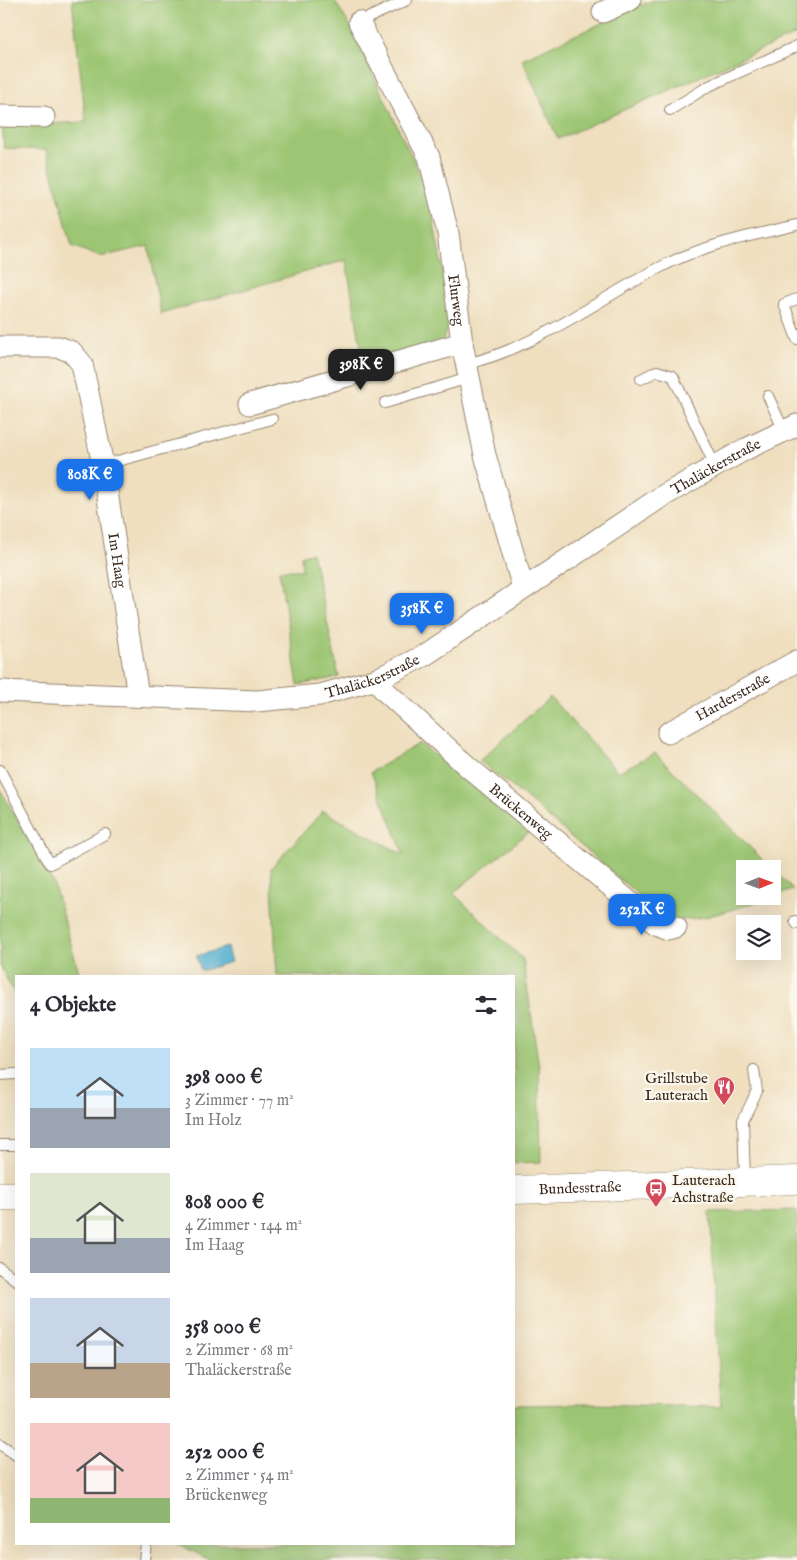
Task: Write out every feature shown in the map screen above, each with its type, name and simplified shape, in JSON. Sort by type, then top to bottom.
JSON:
[{"type":"main road","name":"Bundesstraße","points":[[515,1190],[797,1180]]},
{"type":"main road","points":[[0,1196],[15,1196]]},
{"type":"street","points":[[602,12],[630,0]]},
{"type":"street","name":"Flurweg","points":[[359,22],[429,157],[448,233],[462,343],[485,455],[523,588]]},
{"type":"street","points":[[0,116],[44,117]]},
{"type":"street","points":[[250,404],[462,343]]},
{"type":"street","name":"Im Haag","points":[[0,347],[59,347],[72,352],[82,364],[103,465],[138,696]]},
{"type":"street","name":"Thaläckerstraße","points":[[0,690],[257,701],[320,694],[377,678],[425,655],[660,497],[715,466],[790,428]]},
{"type":"street","name":"Harderstraße","points":[[668,733],[797,661]]},
{"type":"street","name":"Brückenweg","points":[[377,678],[384,690],[468,766],[656,924],[669,929],[676,927]]},
{"type":"lane","points":[[359,22],[406,0]]},
{"type":"lane","points":[[670,110],[709,86],[797,46]]},
{"type":"lane","points":[[385,403],[468,371],[484,360],[546,334],[660,267],[720,243],[797,225]]},
{"type":"lane","points":[[797,299],[784,304],[797,339]]},
{"type":"lane","points":[[641,379],[657,371],[672,376],[715,466]]},
{"type":"lane","points":[[768,396],[790,428]]},
{"type":"lane","points":[[103,465],[272,419]]},
{"type":"lane","points":[[0,770],[50,864],[105,834]]},
{"type":"lane","points":[[745,1182],[743,1120],[757,1091],[754,1070]]},
{"type":"lane","points":[[0,1075],[15,1074]]},
{"type":"lane","points":[[0,1145],[15,1145]]},
{"type":"lane","points":[[0,1268],[15,1279]]},
{"type":"lane","points":[[0,1444],[15,1454]]},
{"type":"lane","points":[[144,1560],[146,1545]]},
{"type":"green space","points":[[72,0],[334,0],[349,24],[428,191],[451,317],[442,342],[364,364],[346,260],[161,314],[148,246],[100,257],[72,246],[46,150],[4,148],[2,126],[86,122]]},
{"type":"green space","points":[[653,0],[797,0],[797,34],[558,139],[522,59]]},
{"type":"green space","points":[[312,552],[339,677],[298,685],[279,570],[302,570],[301,556]]},
{"type":"green space","points":[[550,697],[618,772],[655,753],[763,860],[736,860],[736,905],[747,905],[704,917],[675,920],[668,918],[659,913],[525,797],[479,761]]},
{"type":"green space","points":[[420,743],[529,832],[453,893],[523,959],[539,1067],[541,1162],[515,1163],[515,975],[277,975],[271,868],[323,811],[404,855],[371,772]]},
{"type":"green space","points":[[0,789],[53,882],[80,975],[15,975],[15,995],[0,966]]},
{"type":"green space","points":[[781,877],[793,890],[781,894]]},
{"type":"green space","points":[[797,1210],[797,1560],[210,1560],[180,1545],[515,1545],[515,1405],[591,1404],[721,1407],[710,1212]]},
{"type":"water","points":[[227,947],[231,962],[201,971],[196,956]]},
{"type":"place","name":"Grillstube Lauterach","points":[[724,1106]]},
{"type":"place","name":"Lauterach Achstraße","points":[[656,1208]]}]
